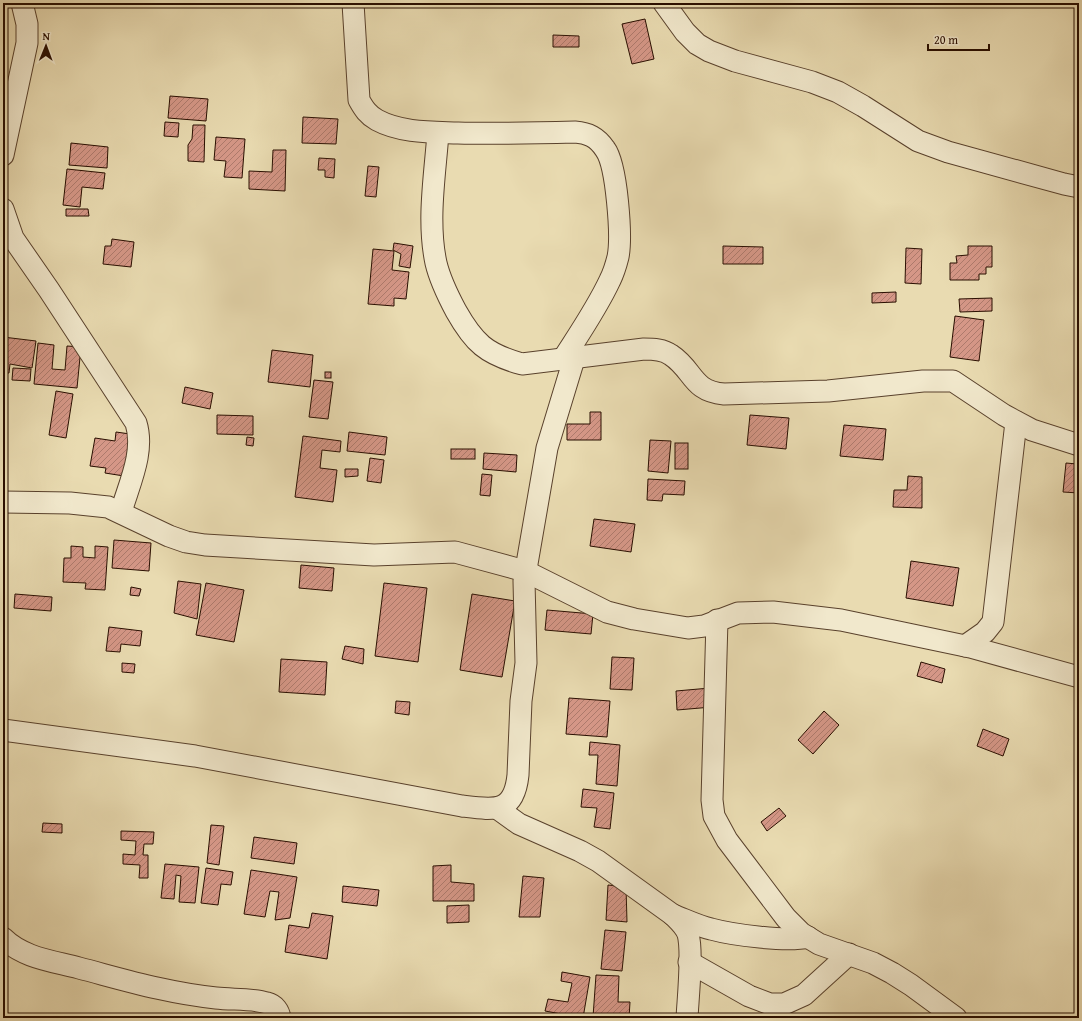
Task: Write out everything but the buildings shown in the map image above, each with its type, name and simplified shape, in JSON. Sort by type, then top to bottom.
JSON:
[{"type":"street","points":[[3,155],[27,43],[27,24],[22,3]]},
{"type":"street","points":[[353,3],[359,100],[365,111],[378,120],[409,130],[438,132],[500,134],[586,133],[596,138],[606,150],[613,167],[618,202],[618,256],[611,280],[569,359],[547,448],[525,571],[523,600],[526,663],[521,701],[517,786],[513,798],[498,809]]},
{"type":"street","points":[[664,3],[685,32],[697,44],[709,51],[735,62],[812,82],[838,92],[918,140],[948,152],[1079,187]]},
{"type":"street","points":[[438,132],[432,224],[436,263],[444,288],[467,330],[484,349],[506,360],[522,364],[644,349],[658,350],[671,354],[700,386],[711,393],[724,394],[828,391],[923,381],[952,381],[1016,422],[1032,430],[1079,445]]},
{"type":"street","points":[[3,209],[13,238],[75,329],[136,423],[139,434],[139,449],[121,512]]},
{"type":"street","points":[[966,646],[990,627],[993,622],[1016,422]]},
{"type":"street","points":[[3,502],[91,504],[108,507],[121,512],[133,520],[186,542],[205,545],[374,555],[455,552],[525,571],[607,612],[634,619],[688,628],[704,626],[738,613],[773,612],[841,620],[966,646],[1079,677]]},
{"type":"street","points":[[717,620],[712,800],[714,816],[727,840],[786,918],[801,933],[820,944],[849,954],[892,973],[956,1018]]},
{"type":"street","points":[[3,730],[195,756],[462,806],[498,809],[519,824],[580,850],[598,861],[673,915],[683,924],[688,934],[690,946],[687,1018]]},
{"type":"street","points":[[673,915],[711,930],[779,939],[800,939],[808,937]]},
{"type":"street","points":[[3,938],[22,951],[36,957],[122,981],[180,993],[266,1002],[276,1008],[280,1018]]},
{"type":"street","points":[[764,1018],[784,1004],[804,995],[849,954]]},
{"type":"street","points":[[689,962],[749,996],[770,1004],[784,1004]]}]
